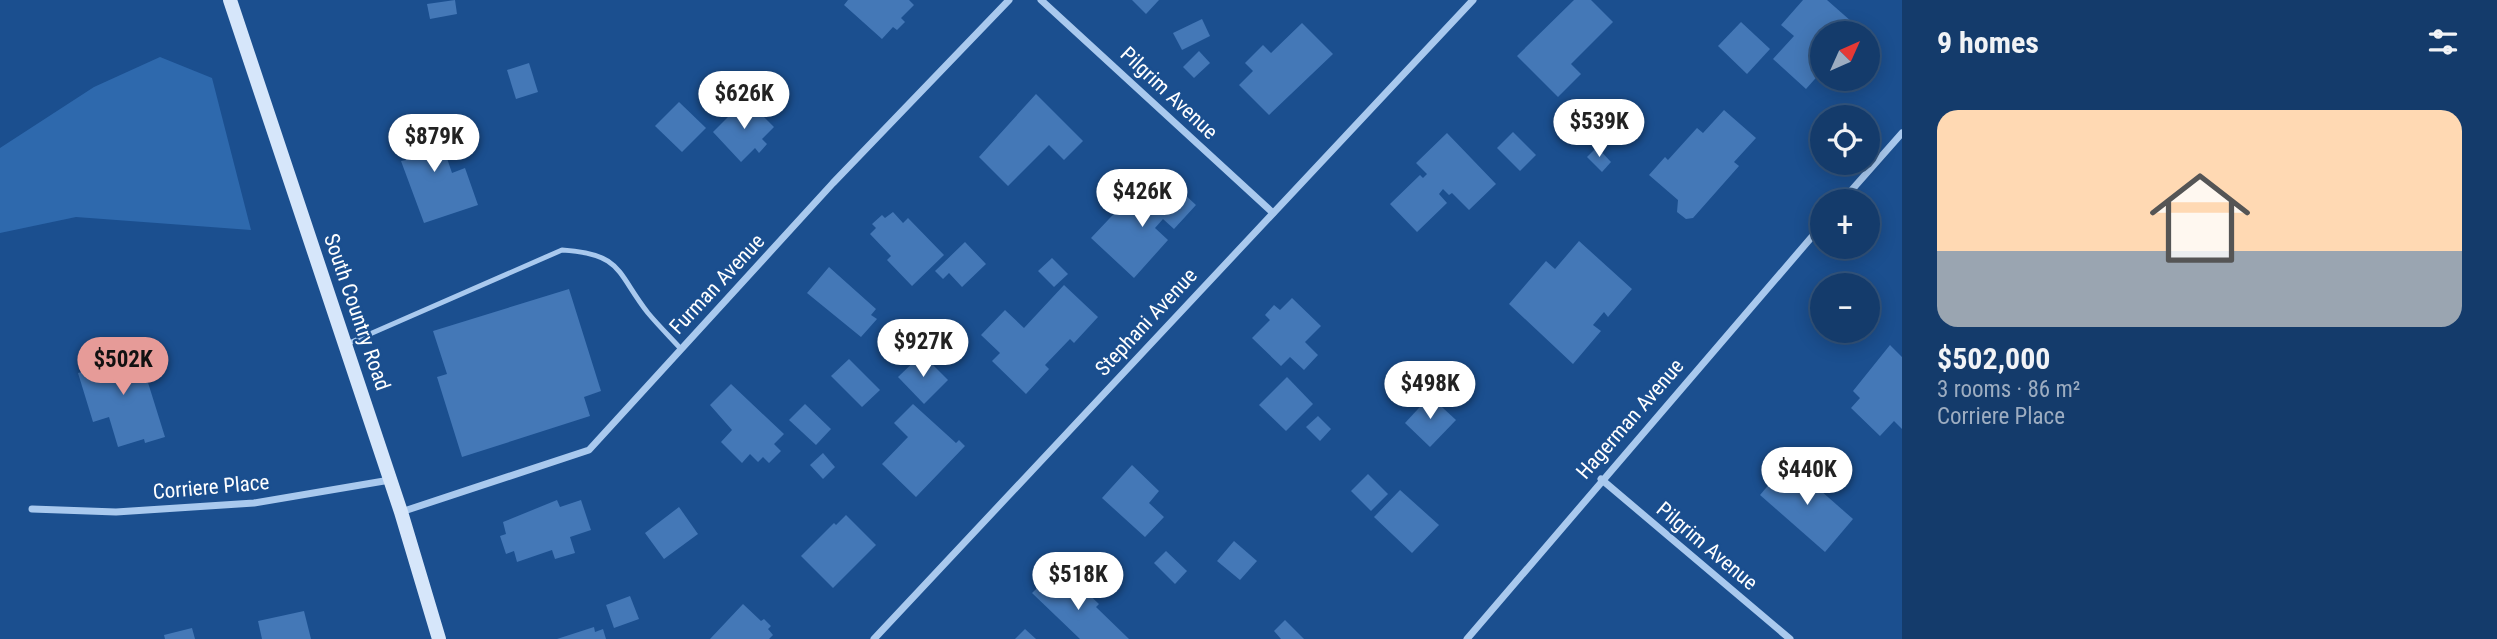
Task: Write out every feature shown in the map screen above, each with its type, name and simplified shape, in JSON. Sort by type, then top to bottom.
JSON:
[{"type":"main road","name":"South Country Road","points":[[230,0],[401,512],[439,639]]},
{"type":"street","name":"Furman Avenue","points":[[401,512],[589,450],[833,183],[1009,0]]},
{"type":"street","name":"Pilgrim Avenue","points":[[1041,0],[1273,213]]},
{"type":"street","name":"Stephani Avenue","points":[[874,639],[1474,0]]},
{"type":"street","points":[[1853,189],[1902,133]]},
{"type":"street","name":"Hagerman Avenue","points":[[1467,639],[1601,479],[1810,239]]},
{"type":"street","name":"Pilgrim Avenue","points":[[1601,479],[1790,639]]},
{"type":"street","name":"Corriere Place","points":[[32,509],[116,512],[254,503],[390,480]]},
{"type":"lane","points":[[345,345],[562,250],[586,251],[603,256],[616,265],[647,311],[681,349]]},
{"type":"shaded area","points":[[160,57],[212,78],[251,230],[76,217],[0,233],[0,148],[94,87]]},
{"type":"building","points":[[455,0],[457,14],[430,19],[427,4]]},
{"type":"building","points":[[848,0],[909,0],[914,5],[901,18],[905,22],[897,30],[893,27],[882,39],[844,5]]},
{"type":"building","points":[[1132,0],[1159,0],[1146,14]]},
{"type":"building","points":[[1574,0],[1591,0],[1613,22],[1571,64],[1581,74],[1558,97],[1517,56]]},
{"type":"building","points":[[1803,0],[1827,0],[1851,21],[1810,21],[1810,84],[1806,89],[1773,59],[1794,36],[1781,25]]},
{"type":"building","points":[[1202,19],[1210,36],[1182,50],[1173,33]]},
{"type":"building","points":[[1741,22],[1770,49],[1747,74],[1718,46]]},
{"type":"building","points":[[1302,23],[1333,54],[1269,115],[1239,85],[1253,71],[1245,63],[1263,45],[1271,53]]},
{"type":"building","points":[[1199,51],[1210,63],[1194,78],[1183,67]]},
{"type":"building","points":[[529,63],[538,92],[516,99],[507,70]]},
{"type":"building","points":[[1036,94],[1083,141],[1064,160],[1049,145],[1008,186],[979,157]]},
{"type":"building","points":[[746,99],[774,127],[762,139],[767,144],[759,153],[755,148],[741,162],[713,132]]},
{"type":"building","points":[[679,102],[706,128],[682,152],[655,126]]},
{"type":"building","points":[[1724,110],[1756,138],[1734,162],[1739,166],[1693,218],[1686,219],[1677,212],[1678,200],[1649,175],[1665,157],[1668,160],[1697,128],[1703,133]]},
{"type":"building","points":[[434,120],[452,173],[465,168],[478,205],[424,223],[401,161],[406,160],[396,132]]},
{"type":"building","points":[[1513,132],[1536,155],[1520,171],[1497,148]]},
{"type":"building","points":[[1447,133],[1496,184],[1469,210],[1452,193],[1449,195],[1443,189],[1439,194],[1447,203],[1417,232],[1390,204],[1420,175],[1423,178],[1427,174],[1416,163]]},
{"type":"building","points":[[1597,147],[1611,162],[1602,172],[1587,157]]},
{"type":"building","points":[[1171,182],[1196,205],[1174,229],[1163,219],[1155,228],[1168,240],[1134,278],[1091,238],[1126,201],[1141,214]]},
{"type":"building","points":[[893,212],[903,223],[908,218],[944,255],[912,286],[887,260],[891,256],[870,234],[876,228],[872,224],[882,215],[885,218]]},
{"type":"building","points":[[1579,241],[1632,289],[1608,317],[1604,312],[1593,325],[1601,331],[1573,364],[1509,304],[1546,261],[1555,269]]},
{"type":"building","points":[[965,242],[986,264],[962,287],[949,273],[943,279],[935,271]]},
{"type":"building","points":[[1052,258],[1068,274],[1054,287],[1038,271]]},
{"type":"building","points":[[829,267],[876,309],[871,315],[877,319],[861,337],[807,293]]},
{"type":"building","points":[[1064,285],[1098,317],[1074,343],[1070,339],[1045,365],[1049,369],[1026,394],[992,361],[1000,353],[981,335],[1005,310],[1024,328]]},
{"type":"building","points":[[569,289],[601,391],[584,397],[590,416],[462,457],[437,377],[447,374],[433,331]]},
{"type":"building","points":[[1292,298],[1321,326],[1305,342],[1318,355],[1304,370],[1290,357],[1281,366],[1252,338],[1270,320],[1265,315],[1274,305],[1280,310]]},
{"type":"building","points":[[938,333],[950,346],[938,358],[925,347]]},
{"type":"building","points":[[135,341],[165,437],[145,443],[144,439],[118,447],[109,417],[93,422],[78,373],[112,363],[107,349]]},
{"type":"building","points":[[1890,345],[1902,357],[1902,429],[1894,421],[1880,436],[1851,408],[1860,398],[1853,391]]},
{"type":"building","points":[[922,354],[948,380],[924,404],[898,377]]},
{"type":"building","points":[[849,359],[880,390],[862,407],[831,376]]},
{"type":"building","points":[[1287,377],[1313,404],[1286,431],[1259,405]]},
{"type":"building","points":[[731,384],[784,434],[774,444],[781,451],[769,463],[763,457],[758,462],[750,454],[742,463],[721,442],[732,430],[710,405]]},
{"type":"building","points":[[1430,396],[1456,420],[1430,447],[1405,423]]},
{"type":"building","points":[[805,404],[831,429],[816,445],[789,420]]},
{"type":"building","points":[[913,404],[956,443],[959,440],[965,446],[916,497],[882,464],[908,437],[894,423]]},
{"type":"building","points":[[1318,416],[1331,429],[1320,441],[1306,427]]},
{"type":"building","points":[[823,453],[835,467],[823,479],[810,465]]},
{"type":"building","points":[[1788,462],[1853,519],[1825,552],[1760,495]]},
{"type":"building","points":[[1132,465],[1159,491],[1149,503],[1164,517],[1145,537],[1102,498]]},
{"type":"building","points":[[1368,474],[1388,494],[1371,511],[1351,491]]},
{"type":"building","points":[[1400,490],[1439,525],[1412,553],[1374,517]]},
{"type":"building","points":[[557,500],[560,507],[581,500],[591,530],[570,537],[575,553],[555,559],[552,550],[517,562],[514,551],[506,554],[500,536],[506,534],[503,522]]},
{"type":"building","points":[[679,507],[698,534],[664,559],[645,533]]},
{"type":"building","points":[[846,515],[876,545],[833,588],[801,556],[834,523],[836,525]]},
{"type":"building","points":[[1234,541],[1257,561],[1240,580],[1217,561]]},
{"type":"building","points":[[1166,551],[1187,571],[1175,584],[1154,563]]},
{"type":"building","points":[[1047,578],[1061,591],[1071,581],[1081,591],[1083,589],[1099,604],[1096,607],[1129,639],[1080,639],[1032,593]]},
{"type":"building","points":[[630,596],[639,619],[614,628],[606,605]]},
{"type":"building","points":[[743,604],[761,621],[764,619],[771,626],[768,629],[773,635],[769,639],[710,639]]},
{"type":"building","points":[[304,611],[311,639],[262,639],[258,621]]},
{"type":"building","points":[[1285,620],[1304,639],[1281,639],[1274,631]]},
{"type":"building","points":[[594,627],[595,632],[603,629],[606,639],[557,639]]},
{"type":"building","points":[[192,628],[195,639],[165,639],[164,635]]},
{"type":"building","points":[[1025,629],[1036,639],[1015,639]]}]
